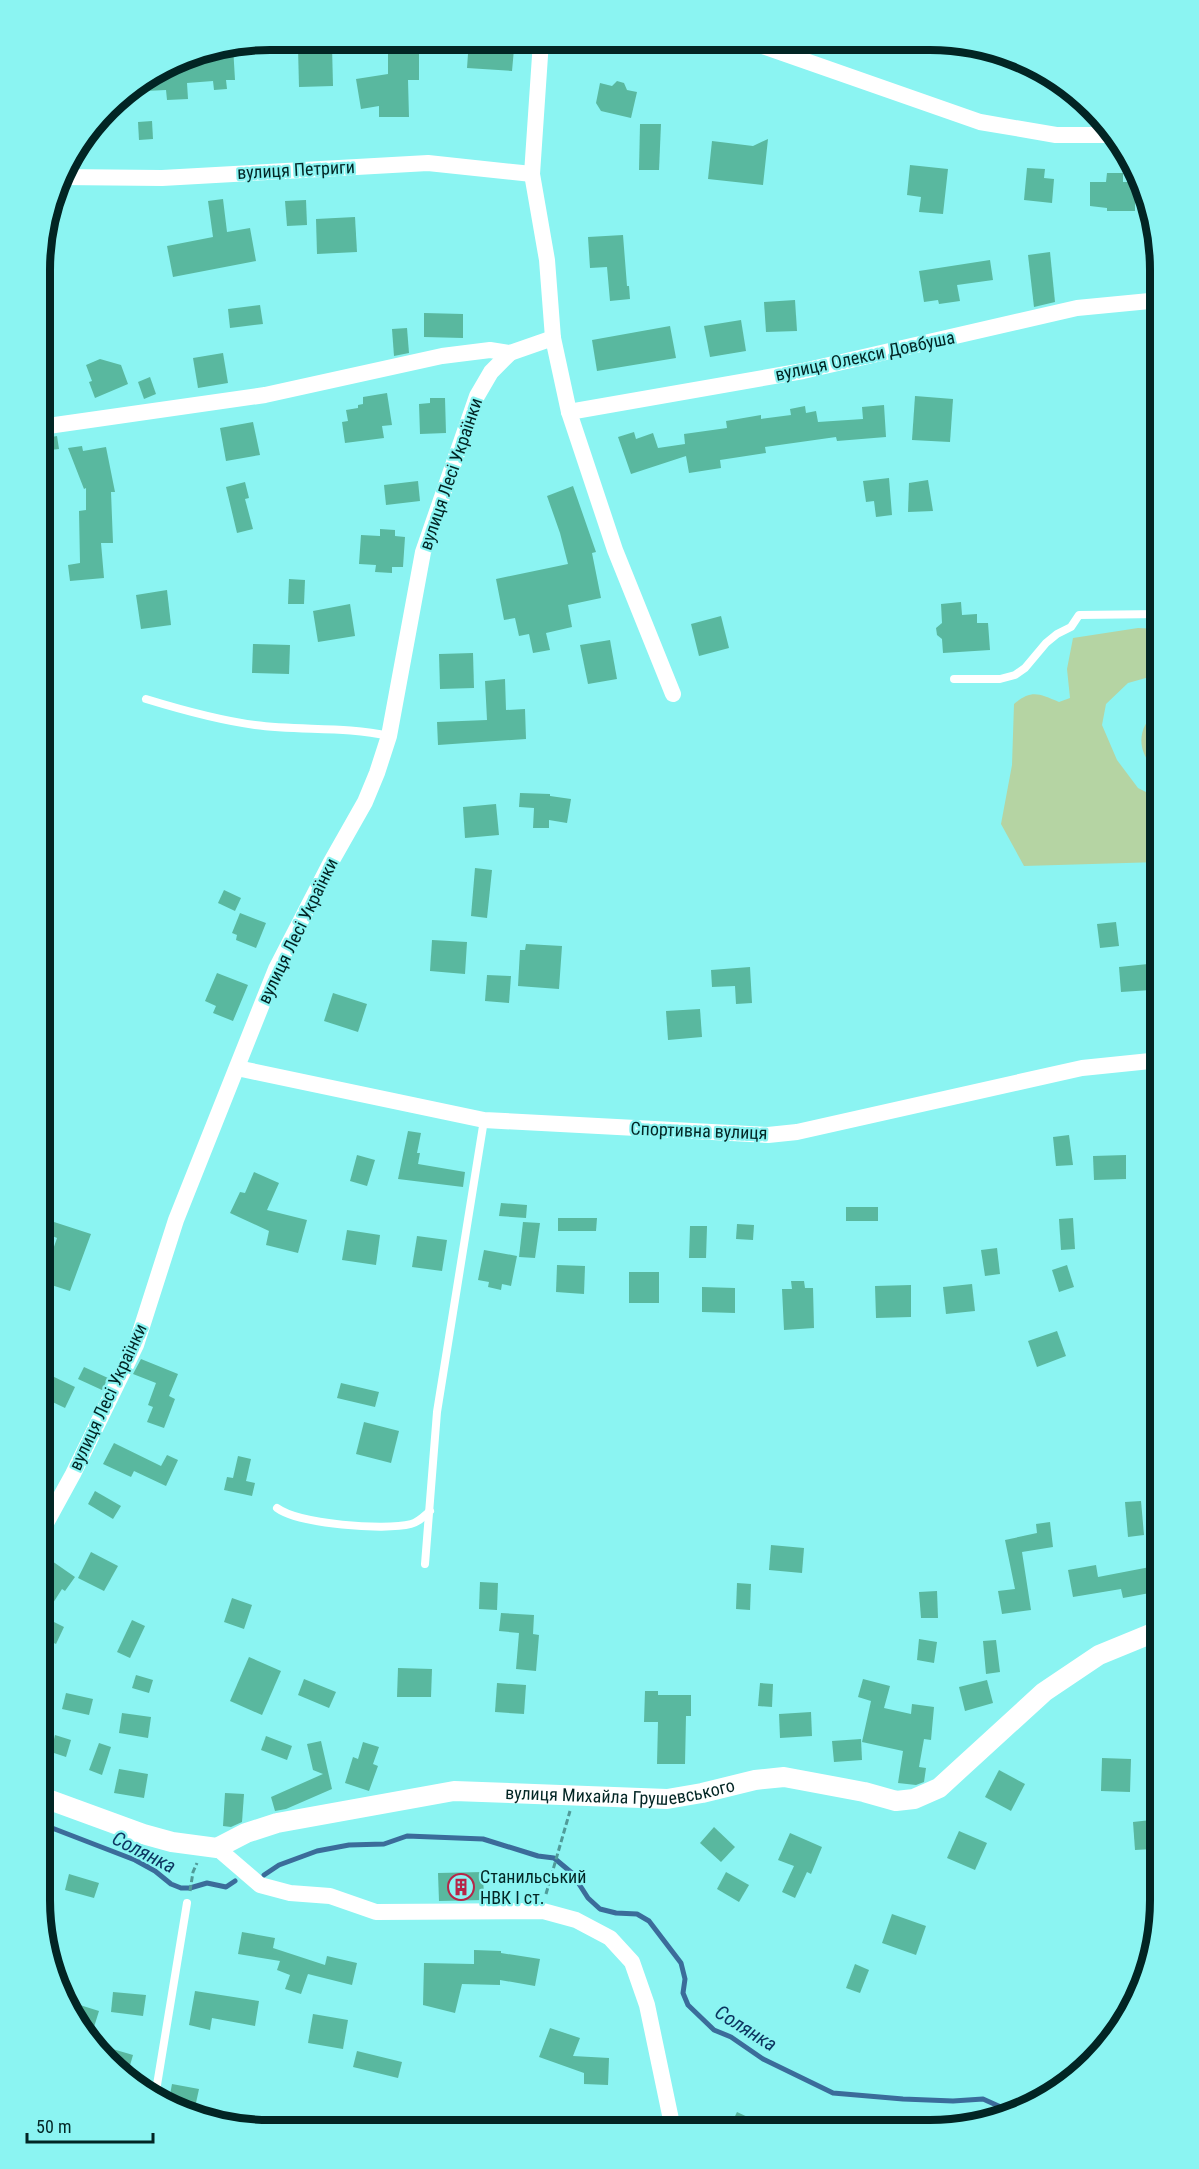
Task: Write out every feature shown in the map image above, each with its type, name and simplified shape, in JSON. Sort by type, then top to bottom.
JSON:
[{"type":"street","points":[[540,50],[532,174],[547,260],[553,338],[569,412],[615,550],[673,694]]},
{"type":"street","points":[[774,50],[980,122],[1056,135],[1103,135]]},
{"type":"street","name":"вулиця Петриги","points":[[70,177],[162,178],[428,163],[532,174]]},
{"type":"street","name":"вулиця Олекси Довбуша","points":[[569,412],[803,371],[1077,308],[1150,301]]},
{"type":"street","name":"вулиця Лесі Українки","points":[[50,1516],[136,1345],[176,1220],[276,969],[331,862],[366,802],[389,736],[423,552],[477,396],[491,372],[510,353],[553,338]]},
{"type":"street","name":"вулиця Лесі Українки","points":[[50,426],[265,395],[442,356],[490,350],[510,353]]},
{"type":"street","name":"Спортивна вулиця","points":[[237,1068],[484,1120],[768,1135],[797,1132],[1082,1068],[1150,1061]]},
{"type":"street","name":"вулиця Михайла Грушевського","points":[[217,1848],[246,1833],[277,1823],[454,1791],[667,1799],[755,1780],[784,1777],[864,1792],[896,1801],[914,1799],[939,1788],[1044,1692],[1099,1655],[1150,1634]]},
{"type":"street","points":[[50,1800],[143,1834],[172,1842],[217,1848],[260,1885],[290,1893],[330,1896],[376,1912],[543,1911],[576,1920],[610,1938],[632,1962],[647,2005],[671,2120]]},
{"type":"lane","points":[[954,679],[1000,679],[1015,675],[1025,668],[1046,643],[1071,627],[1079,615],[1150,614]]},
{"type":"lane","points":[[146,699],[194,714],[256,725],[370,732],[389,736]]},
{"type":"lane","points":[[425,1564],[437,1412],[484,1120]]},
{"type":"lane","points":[[277,1508],[297,1517],[364,1526],[413,1524],[422,1519],[430,1510]]},
{"type":"lane","points":[[156,2088],[187,1903]]},
{"type":"path","points":[[547,1892],[568,1823]]},
{"type":"path","points":[[187,1903],[193,1872]]},
{"type":"green space","points":[[1138,628],[1150,629],[1150,677],[1128,683],[1106,704],[1102,725],[1117,760],[1138,788],[1150,793],[1150,862],[1024,866],[1001,824],[1012,765],[1014,704],[1026,696],[1036,694],[1059,702],[1070,698],[1067,669],[1073,638]]},
{"type":"green space","points":[[1150,717],[1150,763],[1141,742],[1145,725]]},
{"type":"building","points":[[298,50],[332,50],[333,86],[299,87]]},
{"type":"building","points":[[388,50],[419,50],[419,80],[408,80],[409,117],[379,117],[379,106],[361,109],[356,79],[388,74]]},
{"type":"building","points":[[468,50],[514,50],[512,71],[467,68]]},
{"type":"building","points":[[233,53],[235,80],[226,80],[227,89],[214,90],[213,81],[187,83],[188,99],[167,100],[166,90],[141,91],[185,66]]},
{"type":"building","points":[[617,81],[624,83],[627,90],[637,92],[631,118],[601,111],[596,103],[600,83],[612,86]]},
{"type":"building","points":[[152,121],[153,139],[139,140],[138,122]]},
{"type":"building","points":[[640,124],[661,124],[659,170],[639,170]]},
{"type":"building","points":[[768,139],[763,185],[708,179],[712,141],[753,146]]},
{"type":"building","points":[[910,165],[948,169],[943,214],[919,212],[921,197],[907,195]]},
{"type":"building","points":[[1027,168],[1045,169],[1044,178],[1054,179],[1052,203],[1024,200]]},
{"type":"building","points":[[1107,173],[1123,173],[1123,182],[1132,182],[1135,191],[1135,211],[1107,211],[1107,208],[1090,206],[1090,182],[1106,182]]},
{"type":"building","points":[[223,199],[227,232],[250,228],[256,261],[173,277],[167,246],[213,237],[208,201]]},
{"type":"building","points":[[306,200],[307,225],[287,226],[285,201]]},
{"type":"building","points":[[355,217],[357,252],[317,254],[316,219]]},
{"type":"building","points":[[623,235],[630,299],[610,301],[607,267],[590,268],[588,237]]},
{"type":"building","points":[[1050,252],[1055,302],[1034,307],[1028,255]]},
{"type":"building","points":[[990,260],[993,280],[957,285],[960,301],[939,304],[938,300],[924,302],[919,271]]},
{"type":"building","points":[[795,300],[797,331],[766,332],[764,302]]},
{"type":"building","points":[[260,305],[263,324],[230,328],[228,309]]},
{"type":"building","points":[[424,313],[463,314],[463,338],[424,337]]},
{"type":"building","points":[[741,320],[746,351],[710,357],[704,326]]},
{"type":"building","points":[[670,326],[676,358],[597,371],[592,340]]},
{"type":"building","points":[[407,328],[409,353],[394,356],[392,329]]},
{"type":"building","points":[[223,353],[228,383],[198,388],[193,358]]},
{"type":"building","points":[[100,359],[121,365],[128,384],[95,398],[86,365]]},
{"type":"building","points":[[150,377],[156,394],[144,399],[138,382]]},
{"type":"building","points":[[387,393],[392,425],[382,426],[384,438],[345,443],[342,422],[348,421],[346,410],[358,408],[358,405],[363,404],[363,397]]},
{"type":"building","points":[[915,396],[953,399],[950,442],[912,440]]},
{"type":"building","points":[[430,398],[445,398],[446,433],[420,434],[419,404],[430,403]]},
{"type":"building","points":[[884,405],[886,437],[837,441],[836,437],[765,447],[766,453],[720,460],[721,468],[689,473],[686,456],[631,474],[618,437],[634,432],[636,439],[653,433],[658,448],[685,444],[684,434],[727,428],[726,421],[761,415],[761,419],[791,415],[790,409],[805,406],[806,413],[816,411],[818,422],[863,419],[862,407]]},
{"type":"building","points":[[253,422],[260,455],[226,461],[220,428]]},
{"type":"building","points":[[57,436],[59,449],[50,450],[50,437]]},
{"type":"building","points":[[82,446],[83,451],[106,447],[115,492],[111,492],[113,543],[101,543],[104,578],[70,581],[68,565],[80,563],[79,511],[86,510],[86,488],[84,489],[68,448]]},
{"type":"building","points":[[889,478],[892,515],[876,517],[874,501],[866,502],[863,481]]},
{"type":"building","points":[[928,480],[933,511],[908,512],[909,483]]},
{"type":"building","points":[[418,481],[420,501],[386,505],[384,485]]},
{"type":"building","points":[[245,482],[249,498],[245,499],[253,529],[237,533],[226,487]]},
{"type":"building","points":[[573,486],[596,552],[592,553],[601,598],[568,605],[572,627],[546,633],[550,650],[533,653],[529,634],[519,636],[515,618],[504,620],[496,579],[568,564],[547,496]]},
{"type":"building","points":[[380,529],[395,530],[395,536],[405,537],[403,567],[392,567],[392,573],[375,572],[376,565],[359,564],[361,535],[380,536]]},
{"type":"building","points":[[289,579],[305,580],[304,604],[288,604]]},
{"type":"building","points":[[167,590],[171,625],[141,629],[136,595]]},
{"type":"building","points":[[961,602],[962,615],[977,614],[977,623],[988,623],[990,650],[943,653],[942,639],[937,635],[936,628],[942,623],[941,604]]},
{"type":"building","points":[[350,604],[355,636],[318,642],[313,611]]},
{"type":"building","points":[[721,616],[729,648],[699,656],[691,624]]},
{"type":"building","points":[[610,640],[617,679],[588,684],[580,645]]},
{"type":"building","points":[[253,644],[290,645],[289,674],[252,673]]},
{"type":"building","points":[[473,653],[474,688],[440,689],[439,654]]},
{"type":"building","points":[[505,679],[506,710],[525,709],[526,739],[438,745],[437,722],[487,720],[485,681]]},
{"type":"building","points":[[520,793],[550,794],[550,796],[571,799],[567,823],[549,820],[549,828],[533,828],[534,808],[519,807]]},
{"type":"building","points":[[496,804],[499,835],[465,838],[463,807]]},
{"type":"building","points":[[475,868],[492,870],[487,918],[471,916]]},
{"type":"building","points":[[224,890],[241,898],[235,911],[218,903]]},
{"type":"building","points":[[240,913],[266,923],[256,948],[236,940],[237,935],[232,933]]},
{"type":"building","points":[[1116,922],[1119,946],[1100,948],[1097,924]]},
{"type":"building","points":[[432,940],[467,942],[465,974],[430,971]]},
{"type":"building","points":[[526,944],[562,946],[559,989],[518,986],[520,950],[525,950]]},
{"type":"building","points":[[1148,964],[1150,990],[1121,992],[1119,967]]},
{"type":"building","points":[[750,967],[752,1003],[736,1004],[735,986],[712,987],[711,970]]},
{"type":"building","points":[[217,973],[248,985],[233,1021],[213,1013],[216,1006],[205,1001]]},
{"type":"building","points":[[487,975],[511,976],[509,1003],[485,1001]]},
{"type":"building","points":[[333,993],[367,1004],[358,1032],[324,1021]]},
{"type":"building","points":[[700,1009],[702,1037],[668,1040],[666,1011]]},
{"type":"building","points":[[408,1131],[421,1133],[417,1153],[420,1153],[418,1164],[465,1172],[463,1187],[398,1179]]},
{"type":"building","points":[[1069,1135],[1073,1165],[1056,1166],[1053,1137]]},
{"type":"building","points":[[357,1155],[375,1160],[367,1186],[350,1181]]},
{"type":"building","points":[[1126,1155],[1126,1179],[1094,1180],[1093,1156]]},
{"type":"building","points":[[254,1172],[279,1183],[267,1210],[307,1220],[298,1253],[266,1245],[269,1231],[230,1213],[240,1192],[245,1193]]},
{"type":"building","points":[[501,1203],[527,1205],[526,1218],[499,1216]]},
{"type":"building","points":[[846,1207],[878,1207],[878,1221],[846,1221]]},
{"type":"building","points":[[558,1218],[597,1218],[596,1231],[558,1231]]},
{"type":"building","points":[[1073,1218],[1075,1249],[1061,1250],[1059,1219]]},
{"type":"building","points":[[54,1222],[91,1234],[70,1291],[50,1285],[50,1259],[57,1238],[50,1235]]},
{"type":"building","points":[[523,1222],[540,1223],[535,1258],[519,1257]]},
{"type":"building","points":[[737,1224],[754,1225],[753,1240],[736,1239]]},
{"type":"building","points":[[690,1226],[707,1226],[706,1258],[689,1258]]},
{"type":"building","points":[[347,1230],[380,1235],[376,1265],[342,1260]]},
{"type":"building","points":[[417,1236],[447,1240],[442,1271],[412,1267]]},
{"type":"building","points":[[997,1248],[1000,1274],[985,1276],[981,1250]]},
{"type":"building","points":[[484,1250],[517,1256],[511,1286],[502,1284],[501,1290],[488,1287],[489,1282],[478,1280]]},
{"type":"building","points":[[557,1265],[585,1266],[584,1294],[556,1292]]},
{"type":"building","points":[[1067,1265],[1074,1287],[1059,1292],[1052,1270]]},
{"type":"building","points":[[629,1272],[659,1272],[659,1303],[629,1303]]},
{"type":"building","points":[[791,1281],[804,1281],[805,1288],[813,1288],[814,1328],[784,1330],[782,1289],[792,1289]]},
{"type":"building","points":[[972,1284],[975,1311],[946,1314],[943,1287]]},
{"type":"building","points":[[911,1285],[911,1317],[876,1318],[875,1286]]},
{"type":"building","points":[[702,1287],[735,1288],[735,1313],[702,1312]]},
{"type":"building","points":[[1057,1331],[1066,1356],[1037,1367],[1028,1341]]},
{"type":"building","points":[[141,1359],[178,1374],[169,1396],[175,1399],[164,1428],[147,1422],[153,1407],[148,1405],[156,1383],[133,1374]]},
{"type":"building","points":[[84,1367],[108,1378],[102,1390],[78,1379]]},
{"type":"building","points":[[50,1375],[75,1387],[65,1408],[50,1401]]},
{"type":"building","points":[[341,1383],[379,1392],[375,1407],[337,1398]]},
{"type":"building","points":[[364,1422],[399,1431],[391,1463],[356,1454]]},
{"type":"building","points":[[114,1443],[161,1466],[167,1455],[178,1460],[166,1486],[134,1471],[131,1477],[103,1464]]},
{"type":"building","points":[[238,1456],[251,1459],[246,1481],[255,1483],[252,1496],[224,1490],[227,1477],[233,1478]]},
{"type":"building","points":[[95,1491],[121,1506],[113,1519],[88,1504]]},
{"type":"building","points":[[1141,1501],[1144,1535],[1128,1537],[1125,1502]]},
{"type":"building","points":[[1050,1522],[1053,1547],[1022,1552],[1031,1610],[1002,1614],[998,1591],[1015,1589],[1005,1540],[1037,1533],[1036,1524]]},
{"type":"building","points":[[771,1545],[804,1548],[802,1573],[769,1570]]},
{"type":"building","points":[[91,1552],[118,1566],[104,1591],[78,1578]]},
{"type":"building","points":[[50,1560],[75,1577],[65,1591],[62,1589],[50,1608]]},
{"type":"building","points":[[1096,1565],[1098,1577],[1150,1567],[1150,1593],[1123,1598],[1121,1589],[1073,1597],[1068,1570]]},
{"type":"building","points":[[480,1582],[498,1583],[497,1610],[479,1609]]},
{"type":"building","points":[[737,1583],[751,1584],[750,1610],[736,1609]]},
{"type":"building","points":[[937,1591],[938,1618],[921,1618],[919,1592]]},
{"type":"building","points":[[232,1598],[252,1605],[244,1629],[224,1622]]},
{"type":"building","points":[[501,1613],[534,1615],[533,1634],[539,1635],[536,1671],[516,1669],[519,1633],[499,1631]]},
{"type":"building","points":[[50,1620],[64,1627],[56,1644],[50,1641]]},
{"type":"building","points":[[132,1620],[145,1626],[130,1658],[117,1652]]},
{"type":"building","points":[[919,1639],[937,1642],[934,1663],[917,1660]]},
{"type":"building","points":[[996,1640],[1000,1672],[986,1674],[983,1641]]},
{"type":"building","points":[[249,1657],[281,1671],[262,1715],[230,1701]]},
{"type":"building","points":[[398,1668],[432,1669],[431,1697],[397,1697]]},
{"type":"building","points":[[136,1675],[153,1680],[149,1693],[132,1688]]},
{"type":"building","points":[[304,1679],[336,1692],[329,1708],[298,1695]]},
{"type":"building","points":[[863,1679],[890,1686],[884,1708],[911,1714],[912,1704],[934,1707],[931,1740],[924,1739],[919,1767],[926,1768],[924,1782],[916,1785],[898,1783],[903,1751],[862,1742],[871,1701],[858,1697]]},
{"type":"building","points":[[987,1680],[993,1703],[965,1711],[959,1687]]},
{"type":"building","points":[[497,1683],[526,1685],[524,1714],[495,1712]]},
{"type":"building","points":[[760,1683],[773,1684],[772,1707],[758,1706]]},
{"type":"building","points":[[645,1691],[658,1691],[658,1695],[691,1695],[691,1716],[686,1716],[685,1764],[657,1764],[658,1722],[644,1722]]},
{"type":"building","points":[[66,1693],[93,1699],[89,1715],[62,1709]]},
{"type":"building","points":[[811,1712],[812,1736],[780,1738],[779,1714]]},
{"type":"building","points":[[122,1713],[151,1717],[148,1738],[119,1733]]},
{"type":"building","points":[[55,1735],[71,1740],[66,1757],[51,1752]]},
{"type":"building","points":[[266,1736],[292,1746],[287,1760],[261,1750]]},
{"type":"building","points":[[861,1739],[862,1760],[834,1762],[832,1741]]},
{"type":"building","points":[[321,1741],[332,1789],[286,1809],[275,1811],[271,1797],[323,1774],[313,1770],[307,1744]]},
{"type":"building","points":[[363,1742],[379,1747],[373,1764],[378,1766],[369,1791],[345,1783],[353,1757],[358,1759]]},
{"type":"building","points":[[99,1743],[111,1747],[102,1775],[89,1770]]},
{"type":"building","points":[[1102,1758],[1131,1759],[1130,1792],[1101,1791]]},
{"type":"building","points":[[119,1769],[148,1774],[144,1798],[114,1793]]},
{"type":"building","points":[[999,1770],[1025,1784],[1011,1811],[985,1797]]},
{"type":"building","points":[[225,1793],[244,1794],[242,1822],[231,1827],[223,1826]]},
{"type":"building","points":[[1150,1820],[1150,1849],[1135,1850],[1133,1822]]},
{"type":"building","points":[[714,1827],[735,1847],[721,1862],[700,1843]]},
{"type":"building","points":[[959,1831],[987,1843],[975,1870],[947,1858]]},
{"type":"building","points":[[790,1833],[822,1847],[811,1874],[807,1872],[795,1898],[782,1892],[794,1866],[778,1860]]},
{"type":"building","name":"Станильський НВК І ст.","points":[[483,1872],[484,1900],[439,1901],[438,1873]]},
{"type":"building","points":[[726,1872],[749,1885],[739,1902],[717,1889]]},
{"type":"building","points":[[69,1874],[99,1883],[94,1898],[65,1890]]},
{"type":"building","points":[[892,1914],[926,1926],[916,1955],[882,1943]]},
{"type":"building","points":[[242,1932],[275,1938],[273,1948],[325,1965],[327,1956],[357,1963],[352,1985],[308,1974],[301,1994],[285,1989],[290,1975],[277,1970],[280,1961],[238,1954]]},
{"type":"building","points":[[474,1950],[501,1951],[501,1953],[540,1959],[535,1986],[500,1980],[500,1985],[462,1984],[455,2013],[423,2005],[424,1963],[474,1964]]},
{"type":"building","points":[[855,1964],[869,1970],[860,1993],[846,1988]]},
{"type":"building","points":[[195,1991],[259,2001],[255,2026],[212,2018],[210,2030],[189,2025]]},
{"type":"building","points":[[113,1992],[146,1995],[143,2016],[111,2012]]},
{"type":"building","points":[[76,2004],[99,2011],[93,2030]]},
{"type":"building","points":[[313,2014],[348,2020],[343,2049],[308,2043]]},
{"type":"building","points":[[550,2028],[580,2038],[573,2056],[609,2058],[608,2085],[584,2084],[584,2073],[539,2057]]},
{"type":"building","points":[[106,2047],[133,2055],[129,2069]]},
{"type":"building","points":[[357,2051],[402,2062],[398,2078],[353,2067]]},
{"type":"building","points":[[172,2084],[199,2089],[195,2107],[170,2096]]},
{"type":"building","points":[[737,2112],[754,2120],[733,2120]]},
{"type":"waterway","name":"Солянка","points":[[50,1827],[135,1860],[181,1888],[207,1883],[226,1887],[235,1881]]},
{"type":"waterway","name":"Солянка","points":[[264,1875],[279,1865],[317,1851],[349,1845],[384,1844],[407,1836],[483,1839],[538,1856],[554,1858],[572,1873],[588,1898],[600,1909],[616,1913],[637,1914],[649,1921],[681,1963],[685,1979],[683,1993],[688,2005],[714,2030],[731,2037],[763,2059],[833,2093],[903,2099],[953,2101],[983,2099],[1002,2107]]},
{"type":"place","name":"Станильський НВК І ст.","points":[[461,1887]]}]
